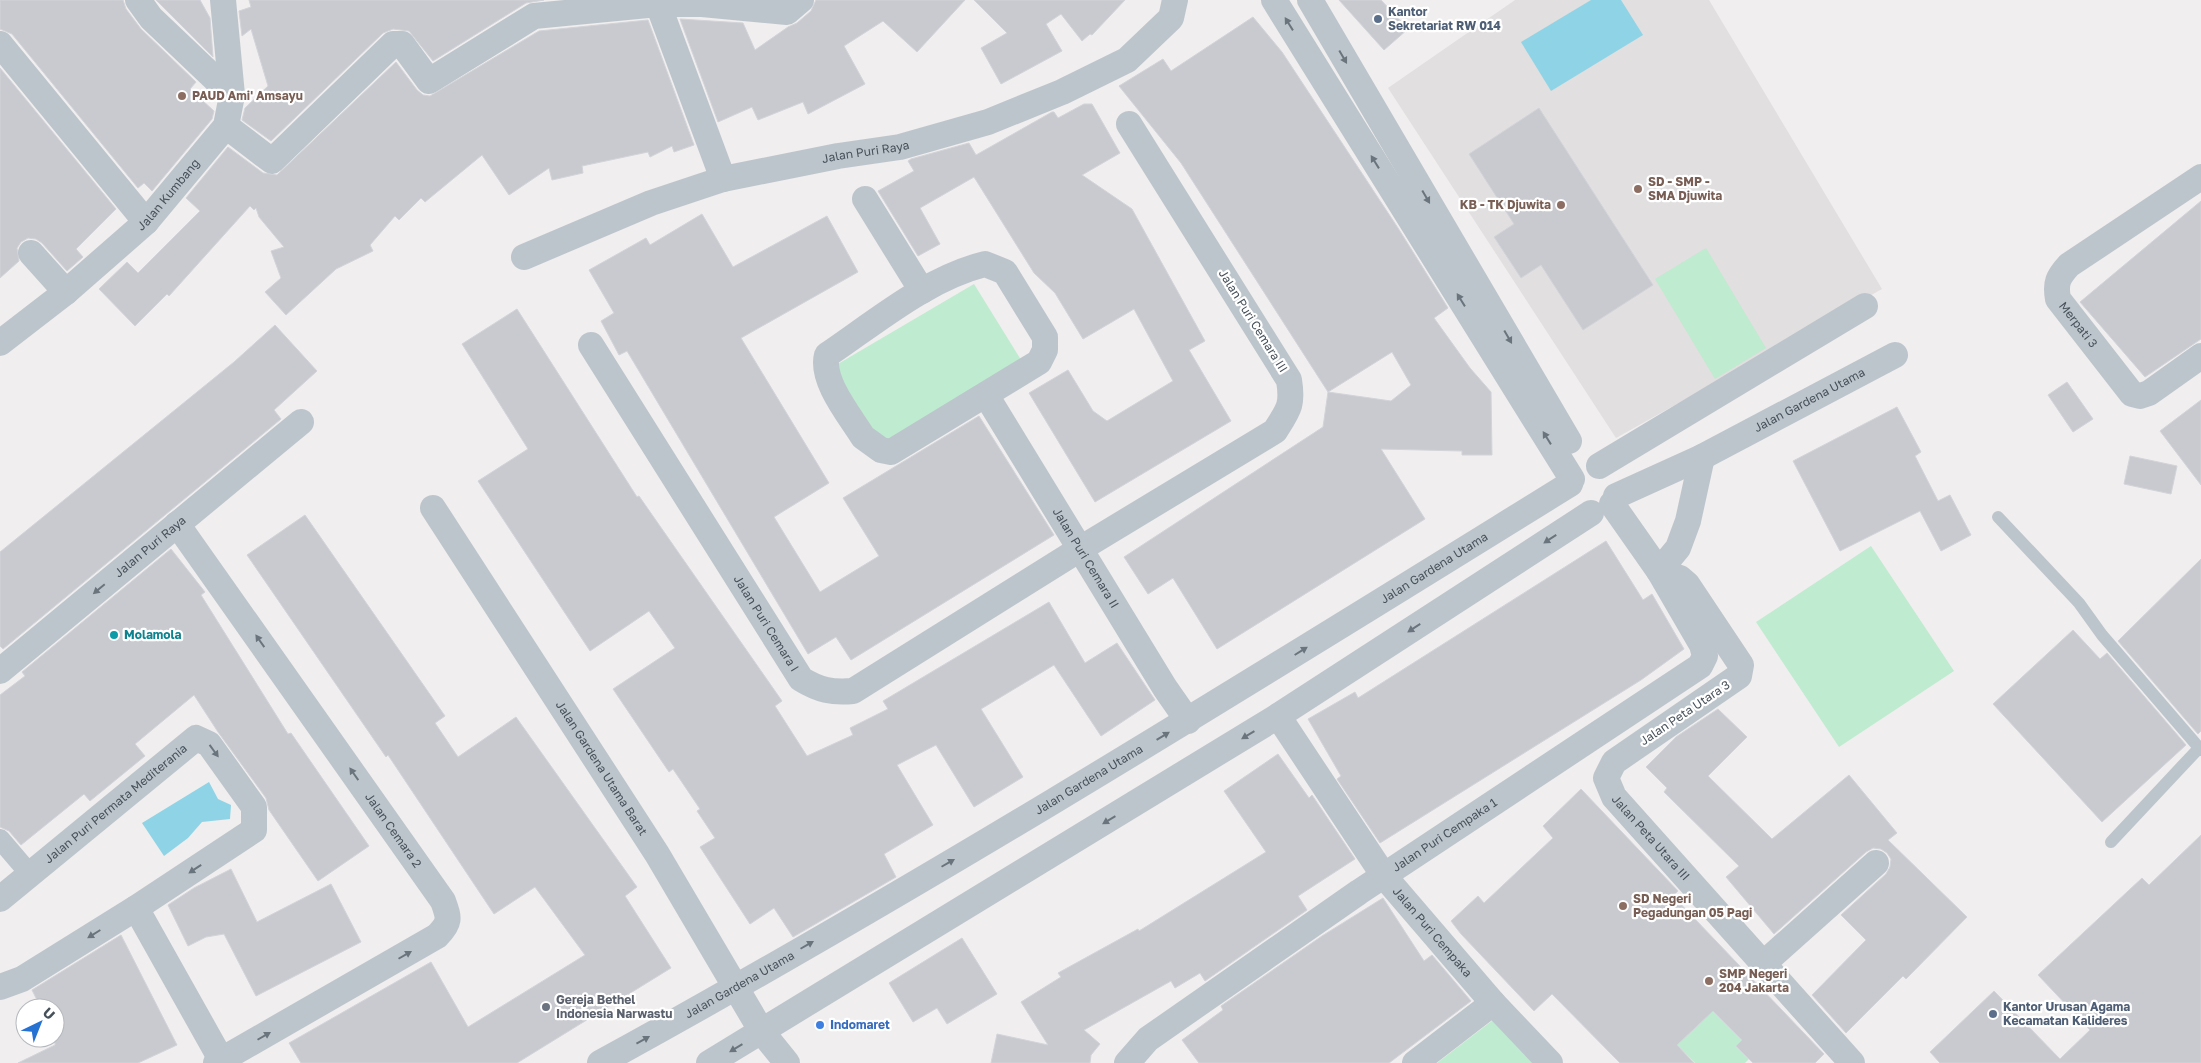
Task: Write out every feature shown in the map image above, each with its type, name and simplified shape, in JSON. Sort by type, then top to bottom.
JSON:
[{"type":"street","points":[[138,0],[151,18],[232,94]]},
{"type":"street","name":"Jalan Kumbang","points":[[2,336],[66,292],[146,222],[226,126],[232,94],[223,0]]},
{"type":"street","points":[[226,126],[272,160],[393,44],[402,44],[429,81],[534,16],[659,2],[787,12],[801,0]]},
{"type":"street","name":"Jalan Puri Raya","points":[[524,257],[651,203],[723,179],[838,156],[900,147],[988,122],[1062,92],[1127,60],[1172,18],[1175,0]]},
{"type":"street","points":[[1274,0],[1582,474]]},
{"type":"street","points":[[1310,0],[1582,474],[1573,500],[1577,506],[1606,504],[1617,487],[1612,474],[1582,474]]},
{"type":"street","points":[[659,2],[723,179]]},
{"type":"street","points":[[0,44],[146,222]]},
{"type":"street","name":"Jalan Puri Cemara III","points":[[1080,549],[1275,431],[1292,400],[1289,380],[1129,124]]},
{"type":"street","name":"Merpati 3","points":[[2201,177],[2069,265],[2059,275],[2056,286],[2058,299],[2132,394],[2140,396],[2149,393],[2201,356]]},
{"type":"street","points":[[865,199],[922,291]]},
{"type":"street","points":[[31,253],[66,292]]},
{"type":"street","points":[[984,264],[1005,272],[1045,337],[1045,350],[1039,362],[986,395],[891,452],[880,450],[863,437],[827,376],[824,365],[827,355],[922,291],[968,268],[984,264]]},
{"type":"street","name":"Jalan Gardena Utama","points":[[600,1063],[736,988],[1188,721],[1582,474],[1865,306]]},
{"type":"street","name":"Jalan Puri Cemara I","points":[[591,345],[801,679],[817,689],[834,693],[853,692],[1080,549]]},
{"type":"street","name":"Jalan Gardena Utama","points":[[709,1063],[1278,716],[1606,504],[1702,457],[1895,355]]},
{"type":"street","name":"Jalan Puri Cemara II","points":[[986,395],[1188,721]]},
{"type":"street","name":"Jalan Puri Raya","points":[[0,672],[301,422]]},
{"type":"street","points":[[1665,580],[1688,521],[1702,457]]},
{"type":"street","name":"Jalan Puri Cempaka 1","points":[[1127,1063],[1148,1039],[1384,876],[1700,666],[1705,656],[1702,645],[1665,580],[1606,504]]},
{"type":"street","name":"Jalan Gardena Utama Barat","points":[[433,508],[657,854],[762,1032],[787,1063]]},
{"type":"street","name":"Jalan Cemara 2","points":[[177,524],[443,901],[448,916],[447,926],[437,936],[220,1062]]},
{"type":"street","name":"Jalan Peta Utara 3","points":[[1614,762],[1739,676],[1741,665],[1688,584],[1680,578],[1665,580]]},
{"type":"street","name":"Jalan Puri Cempaka","points":[[1278,716],[1384,876],[1493,1003],[1550,1063]]},
{"type":"street","name":"Jalan Puri Permata Mediterania","points":[[0,899],[29,873],[196,738],[209,744],[254,807],[254,830],[136,908],[22,978],[0,987]]},
{"type":"street","name":"Jalan Peta Utara III","points":[[1614,762],[1606,778],[1614,797],[1852,1063]]},
{"type":"street","points":[[0,839],[29,873]]},
{"type":"street","points":[[1763,964],[1876,863]]},
{"type":"street","points":[[136,908],[220,1062]]},
{"type":"street","points":[[1415,1063],[1493,1003]]},
{"type":"lane","points":[[1998,517],[2078,603],[2102,635],[2200,749],[2111,842]]},
{"type":"shaded area","name":"SD - SMP - SMA Djuwita","points":[[1515,0],[1709,0],[1882,289],[1616,438],[1388,88]]},
{"type":"green space","points":[[1706,248],[1766,348],[1715,379],[1655,279]]},
{"type":"green space","points":[[974,284],[1023,363],[875,449],[826,371]]},
{"type":"green space","points":[[1871,546],[1954,671],[1839,747],[1756,622]]},
{"type":"green space","points":[[1713,1011],[1742,1040],[1736,1046],[1749,1059],[1745,1063],[1695,1063],[1677,1045]]},
{"type":"green space","points":[[1497,1017],[1541,1063],[1437,1063]]},
{"type":"water","points":[[1591,0],[1621,0],[1643,35],[1551,91],[1521,42]]},
{"type":"water","points":[[209,782],[218,799],[231,805],[230,819],[202,822],[188,838],[164,856],[142,823]]},
{"type":"building","points":[[0,0],[123,0],[126,9],[141,29],[196,82],[190,89],[214,111],[212,119],[152,191],[144,183],[138,188],[12,34],[0,29]]},
{"type":"building","points":[[156,0],[200,0],[210,18],[213,57]]},
{"type":"building","points":[[249,0],[544,0],[526,3],[433,61],[409,31],[393,29],[383,33],[271,141],[242,120],[245,108],[268,86],[251,29],[242,36],[239,11],[251,7]]},
{"type":"building","points":[[816,0],[965,0],[917,52],[883,21],[844,46],[865,84],[808,114],[803,102],[758,120],[752,107],[718,122],[680,19],[743,23],[755,50],[788,27],[797,23],[811,11]]},
{"type":"building","points":[[974,0],[1125,0],[1092,35],[1090,34],[1082,41],[1061,14],[1046,24],[1062,51],[1001,84],[981,48],[1007,33]]},
{"type":"building","name":"Kantor Sekretariat RW 014","points":[[1339,0],[1381,0],[1408,29],[1384,50]]},
{"type":"building","points":[[1253,17],[1282,52],[1398,228],[1448,308],[1434,318],[1470,368],[1491,392],[1492,455],[1462,455],[1462,451],[1381,449],[1425,519],[1217,649],[1173,578],[1148,594],[1124,557],[1323,427],[1328,392],[1181,163],[1119,86],[1163,59],[1171,71]],"holes":[[[1392,352],[1411,385],[1391,401],[1328,392]]]},
{"type":"building","points":[[648,20],[694,145],[674,152],[672,146],[650,157],[648,152],[582,166],[583,173],[552,180],[549,168],[509,195],[482,155],[425,202],[421,198],[399,220],[395,216],[370,245],[373,251],[336,269],[286,315],[265,292],[281,278],[271,251],[284,247],[259,217],[256,208],[254,210],[250,206],[169,296],[167,294],[135,326],[99,289],[127,262],[138,273],[200,211],[186,198],[228,147],[263,173],[277,175],[396,62],[417,90],[423,95],[430,96],[539,31]]},
{"type":"building","points":[[0,68],[116,209],[76,249],[83,257],[67,271],[42,243],[36,239],[28,238],[21,242],[17,248],[19,261],[0,278]]},
{"type":"building","points":[[1084,104],[1092,104],[1120,153],[1082,175],[1132,209],[1205,341],[1189,350],[1231,421],[1095,502],[1029,393],[1068,370],[1093,411],[1107,421],[1173,381],[1134,309],[1083,339],[1055,293],[1034,273],[974,177],[920,208],[940,244],[918,256],[878,191],[914,171],[908,161],[911,159],[969,143],[976,155],[1052,112],[1058,118]]},
{"type":"building","points":[[1539,108],[1653,285],[1583,330],[1541,265],[1521,278],[1494,237],[1514,224],[1469,154]]},
{"type":"building","points":[[2201,201],[2201,339],[2145,377],[2080,302]]},
{"type":"building","points":[[702,214],[733,267],[827,216],[858,272],[741,338],[829,483],[774,517],[820,592],[879,556],[843,498],[979,416],[1054,535],[851,660],[836,637],[808,654],[627,351],[619,355],[601,321],[614,313],[589,270],[646,238],[650,245]]},
{"type":"building","points":[[517,309],[637,497],[639,496],[782,701],[775,706],[807,756],[853,735],[850,728],[888,709],[883,701],[1049,602],[1085,663],[1117,643],[1155,700],[1101,736],[1054,665],[981,709],[1023,777],[974,807],[936,745],[897,765],[933,825],[884,854],[896,877],[793,937],[774,908],[750,924],[700,847],[715,838],[697,811],[700,809],[673,769],[669,772],[613,689],[675,648],[649,611],[590,651],[478,481],[528,449],[462,344]]},
{"type":"building","points":[[275,325],[317,371],[274,410],[281,419],[3,649],[0,646],[0,552],[234,362]]},
{"type":"building","points":[[2067,382],[2093,419],[2073,432],[2048,395]]},
{"type":"building","points":[[2201,400],[2201,485],[2160,431]]},
{"type":"building","points":[[1897,407],[1921,452],[1915,456],[1938,501],[1950,495],[1971,535],[1941,551],[1920,511],[1840,551],[1793,461]]},
{"type":"building","points":[[2130,456],[2177,466],[2171,494],[2124,484]]},
{"type":"building","points":[[305,515],[445,716],[435,723],[458,757],[516,717],[637,887],[625,896],[671,968],[517,1063],[301,1063],[289,1043],[431,962],[468,1027],[585,955],[535,887],[494,914],[388,755],[386,757],[247,555]]},
{"type":"building","points":[[1606,541],[1643,600],[1652,594],[1684,649],[1641,680],[1380,843],[1337,779],[1341,776],[1308,719],[1355,692],[1358,698]]},
{"type":"building","points":[[171,549],[205,592],[201,595],[288,734],[291,733],[369,846],[318,881],[269,810],[266,798],[218,732],[194,695],[135,744],[145,756],[90,801],[84,794],[21,845],[9,831],[0,827],[0,695],[25,676],[22,672]]},
{"type":"building","points":[[2201,559],[2201,731],[2198,734],[2118,641]]},
{"type":"building","points":[[2073,630],[2100,659],[2107,653],[2186,745],[2102,822],[1993,704]]},
{"type":"building","points":[[1718,709],[1747,737],[1708,776],[1772,839],[1849,775],[1897,833],[1888,840],[1967,917],[1906,979],[1903,976],[1846,1033],[1812,995],[1866,940],[1841,915],[1886,874],[1890,867],[1891,859],[1881,849],[1873,848],[1866,852],[1774,934],[1726,877],[1739,866],[1664,792],[1667,788],[1646,767],[1676,737]]},
{"type":"building","points":[[1278,754],[1309,798],[1312,795],[1355,859],[1298,896],[1307,910],[1205,981],[1200,973],[1175,988],[1171,981],[1084,1030],[1100,1044],[1091,1055],[1090,1063],[991,1063],[997,1034],[1048,1045],[1021,1002],[1061,977],[1058,973],[1138,929],[1139,931],[1266,852],[1224,791]]},
{"type":"building","points":[[1581,789],[1678,891],[1673,896],[1824,1054],[1815,1063],[1753,1063],[1736,1046],[1742,1040],[1713,1011],[1677,1045],[1694,1063],[1620,1063],[1552,994],[1534,1011],[1461,934],[1451,921],[1478,896],[1484,903],[1553,838],[1543,826]]},
{"type":"building","points":[[2201,835],[2201,1063],[1940,1063],[1930,1052],[1994,991],[2060,1059],[2090,1030],[2038,975],[2142,878],[2149,885]]},
{"type":"building","points":[[231,869],[257,922],[331,884],[361,942],[256,996],[224,934],[206,937],[188,946],[168,905],[194,888]]},
{"type":"building","points":[[1383,898],[1424,961],[1432,955],[1471,1001],[1389,1063],[1199,1063],[1182,1040],[1223,1010],[1221,1006],[1322,936]]},
{"type":"building","points":[[121,935],[177,1045],[138,1063],[18,1063],[49,1048],[65,1048],[65,998],[36,998],[32,990]]},
{"type":"building","points":[[962,938],[997,994],[947,1024],[937,1008],[913,1022],[889,983]]},
{"type":"place","name":"Kantor Sekretariat RW 014","points":[[1378,19]]},
{"type":"place","name":"PAUD Ami' Amsayu","points":[[182,96]]},
{"type":"place","name":"SD - SMP - SMA Djuwita","points":[[1638,189]]},
{"type":"place","name":"KB - TK Djuwita","points":[[1561,205]]},
{"type":"place","name":"Molamola","points":[[114,635]]},
{"type":"place","name":"SD Negeri Pegadungan 05 Pagi","points":[[1623,906]]},
{"type":"place","name":"SMP Negeri 204 Jakarta","points":[[1709,981]]},
{"type":"place","name":"Gereja Bethel Indonesia Narwastu","points":[[546,1007]]},
{"type":"place","name":"Kantor Urusan Agama Kecamatan Kalideres","points":[[1993,1014]]},
{"type":"place","name":"Indomaret","points":[[820,1025]]}]
